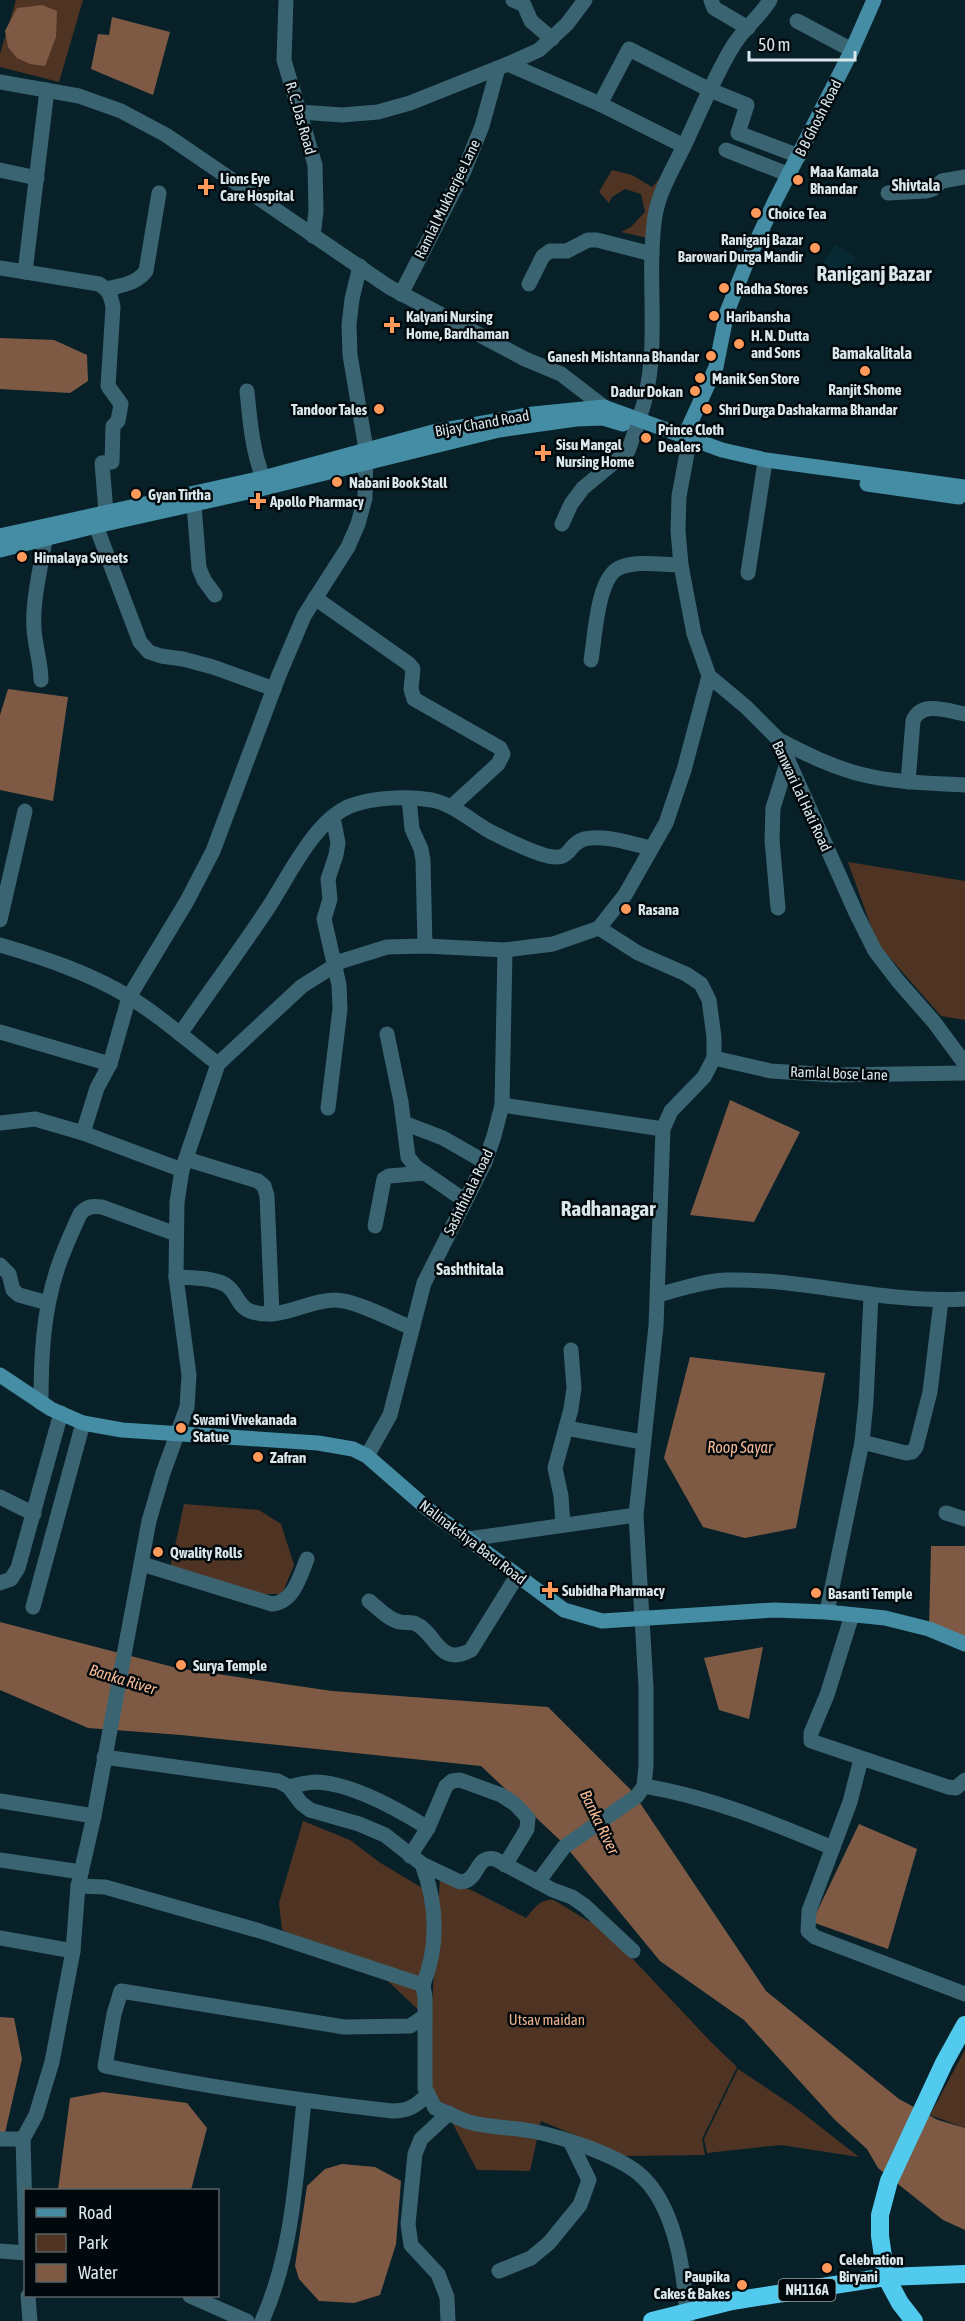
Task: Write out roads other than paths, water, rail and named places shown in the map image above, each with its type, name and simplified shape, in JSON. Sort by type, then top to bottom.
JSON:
[{"type":"highway","points":[[914,2321],[900,2303],[886,2277],[880,2236],[880,2215],[889,2181],[944,2063],[965,2025]]},
{"type":"highway","name":"NH116A","points":[[652,2321],[687,2316],[732,2301],[886,2277],[965,2274]]},
{"type":"main road","name":"B B Ghosh Road","points":[[686,442],[716,367],[727,312],[746,264],[852,50],[874,0]]},
{"type":"main road","name":"Bijay Chand Road","points":[[0,550],[194,505],[365,456],[433,432],[533,414],[604,407],[638,424],[764,468],[890,488],[965,497]]},
{"type":"main road","name":"Bijay Chand Road","points":[[0,536],[365,456],[499,430],[576,419],[603,418],[638,424]]},
{"type":"main road","name":"Bijay Chand Road","points":[[686,442],[766,460],[965,487]]},
{"type":"main road","name":"Nalinakshya Basu Road","points":[[0,1375],[41,1403],[83,1423],[122,1430],[318,1443],[353,1449],[367,1456],[429,1510],[564,1610],[602,1621],[774,1610],[827,1612],[885,1618],[929,1629],[965,1644]]},
{"type":"street","name":"R. C. Das Road","points":[[286,0],[284,60],[315,165],[316,211],[313,236]]},
{"type":"street","points":[[300,112],[342,115],[378,112],[410,103],[539,50],[552,39],[585,0]]},
{"type":"street","points":[[711,0],[714,8],[748,28]]},
{"type":"street","points":[[562,524],[571,504],[583,488],[628,451],[647,397],[653,352],[652,254],[655,213],[664,188],[733,44],[770,0]]},
{"type":"street","points":[[522,2],[531,21],[552,39]]},
{"type":"street","points":[[797,21],[852,50]]},
{"type":"street","points":[[600,104],[629,49],[710,90],[747,105],[738,133],[799,156]]},
{"type":"street","points":[[503,66],[600,104],[684,146]]},
{"type":"street","name":"Ramlal Mukherjee Lane","points":[[401,294],[464,171],[503,66]]},
{"type":"street","points":[[0,82],[79,96],[121,111],[166,135],[401,294],[525,359],[561,374],[604,407]]},
{"type":"street","points":[[25,272],[47,90]]},
{"type":"street","points":[[726,150],[790,175]]},
{"type":"street","points":[[0,170],[37,178]]},
{"type":"street","points":[[888,194],[927,191],[942,181],[965,177]]},
{"type":"street","points":[[0,268],[99,285],[107,289],[130,284],[140,279],[146,271],[159,193]]},
{"type":"street","points":[[529,284],[543,256],[550,251],[573,249],[588,240],[597,240],[652,254]]},
{"type":"street","points":[[83,1133],[97,1088],[110,1064],[129,997],[187,901],[213,851],[304,616],[348,547],[358,524],[365,498],[365,456],[350,355],[350,316],[360,266]]},
{"type":"street","points":[[106,512],[102,463],[112,462],[113,426],[118,421],[122,404],[108,386],[113,307],[107,289]]},
{"type":"street","points":[[247,391],[254,455],[263,478]]},
{"type":"street","points":[[24,2189],[23,2139],[36,2115],[52,2062],[73,1951],[79,1879],[94,1816],[152,1512],[163,1473],[187,1407],[189,1375],[176,1277],[177,1202],[184,1164],[218,1064],[302,986],[342,960],[387,947],[425,945],[505,950],[553,944],[599,928],[625,896],[666,823],[684,770],[709,676],[694,634],[681,565],[678,531],[686,442]]},
{"type":"street","points":[[748,573],[764,468]]},
{"type":"street","points":[[194,505],[199,568],[204,580],[216,595]]},
{"type":"street","points":[[96,526],[140,642],[149,652],[213,667],[274,689]]},
{"type":"street","points":[[41,680],[34,630],[34,612],[45,539]]},
{"type":"street","points":[[591,660],[603,590],[609,576],[618,568],[633,564],[681,565]]},
{"type":"street","points":[[315,598],[409,664],[413,669],[411,689],[414,699],[500,748],[503,754],[498,764],[452,806]]},
{"type":"street","name":"Banwari Lal Hati Road","points":[[709,676],[746,707],[779,740],[875,951],[965,1064]]},
{"type":"street","points":[[908,782],[913,721],[916,714],[931,708],[965,714]]},
{"type":"street","points":[[779,740],[817,760],[854,772],[908,782],[965,785]]},
{"type":"street","points":[[778,908],[772,840],[773,808],[788,760]]},
{"type":"street","points":[[180,1034],[269,907],[312,838],[333,817],[350,807],[379,800],[409,798],[432,801],[452,806],[491,832],[540,854],[554,857],[566,855],[583,839],[593,838],[651,848]]},
{"type":"street","points":[[409,798],[412,829],[423,860],[425,945]]},
{"type":"street","points":[[0,920],[25,811]]},
{"type":"street","points":[[328,1108],[340,1009],[339,986],[324,919],[330,899],[328,879],[338,843],[333,817]]},
{"type":"street","points":[[599,928],[638,953],[686,974],[701,984],[709,1000],[714,1037],[714,1058],[704,1077],[671,1111],[663,1129],[658,1295],[636,1515],[646,1687],[646,1766],[640,1791]]},
{"type":"street","points":[[0,945],[38,956],[96,980],[129,997],[218,1064]]},
{"type":"street","name":"Sashthitala Road","points":[[367,1456],[390,1416],[424,1283],[485,1162],[502,1105],[505,950]]},
{"type":"street","points":[[0,1032],[110,1064]]},
{"type":"street","points":[[387,1034],[408,1157],[416,1167],[464,1200]]},
{"type":"street","points":[[944,1072],[952,1059],[952,1046]]},
{"type":"street","name":"Ramlal Bose Lane","points":[[714,1058],[771,1071],[833,1075],[965,1073]]},
{"type":"street","points":[[502,1105],[663,1129]]},
{"type":"street","points":[[0,1123],[35,1119],[184,1164],[258,1180],[264,1186],[267,1196],[272,1314]]},
{"type":"street","points":[[404,1123],[443,1138],[485,1162]]},
{"type":"street","points":[[375,1226],[384,1179],[389,1176],[425,1173]]},
{"type":"street","points":[[41,1403],[43,1331],[48,1304],[57,1269],[80,1214],[85,1208],[102,1207],[176,1234]]},
{"type":"street","points":[[0,1265],[9,1274],[13,1290],[48,1304]]},
{"type":"street","points":[[176,1277],[226,1285],[232,1290],[239,1304],[250,1311],[272,1314],[291,1311],[320,1301],[337,1300],[353,1303],[412,1328]]},
{"type":"street","points":[[658,1295],[723,1280],[771,1282],[871,1295],[941,1301],[965,1299]]},
{"type":"street","points":[[827,1612],[862,1442],[867,1390],[871,1295]]},
{"type":"street","points":[[862,1442],[906,1453],[912,1452],[916,1447],[930,1392],[941,1301]]},
{"type":"street","points":[[562,1526],[561,1496],[555,1468],[574,1388],[571,1350]]},
{"type":"street","points":[[0,1583],[11,1579],[18,1568],[61,1413]]},
{"type":"street","points":[[33,1607],[83,1423]]},
{"type":"street","points":[[566,1428],[642,1442]]},
{"type":"street","points":[[0,1497],[34,1514]]},
{"type":"street","points":[[946,1514],[965,1519]]},
{"type":"street","points":[[468,1539],[636,1515]]},
{"type":"street","points":[[142,1564],[272,1604],[281,1603],[288,1598],[307,1559]]},
{"type":"street","points":[[369,1601],[399,1622],[415,1624],[440,1649],[450,1655],[462,1655],[471,1650],[517,1576]]},
{"type":"street","points":[[852,1615],[827,1695],[810,1738],[815,1743],[948,1787],[956,1788],[965,1780]]},
{"type":"street","points":[[104,1757],[278,1781],[289,1787],[301,1803],[310,1810],[360,1824],[385,1835],[416,1860],[454,1880],[466,1882],[472,1879],[482,1860],[488,1857],[585,1906],[633,1951]]},
{"type":"street","points":[[861,1759],[850,1803],[809,1911],[808,1931],[815,1937],[854,1953],[965,1994]]},
{"type":"street","points":[[505,1865],[527,1829],[528,1818],[516,1804],[501,1795],[460,1780],[452,1781],[443,1791],[416,1860],[430,1885],[434,1905],[431,1965],[423,1985],[425,2088],[435,2108],[470,2122],[532,2131],[570,2141],[617,2160],[638,2173],[656,2194],[671,2226],[681,2260],[687,2316]]},
{"type":"street","points":[[289,1787],[317,1782],[333,1785],[387,1804],[428,1828]]},
{"type":"street","points":[[538,1882],[564,1847],[640,1791],[681,1792],[833,1848]]},
{"type":"street","points":[[0,1801],[94,1816]]},
{"type":"street","points":[[0,1860],[79,1879],[260,1931],[423,1985]]},
{"type":"street","points":[[0,1938],[73,1951]]},
{"type":"street","points":[[425,2016],[410,2026],[344,2027],[121,1991],[114,2014],[105,2066],[184,2082],[304,2101],[406,2111],[417,2105],[428,2094]]},
{"type":"street","points":[[262,2321],[273,2297],[282,2267],[291,2218],[304,2101]]},
{"type":"street","points":[[448,2321],[447,2297],[438,2274],[411,2245],[408,2224],[415,2154],[421,2139],[449,2113]]},
{"type":"street","points":[[0,2139],[23,2139]]},
{"type":"street","points":[[499,2271],[531,2258],[549,2243],[580,2205],[589,2180],[570,2141]]},
{"type":"street","points":[[0,2251],[24,2251]]},
{"type":"street","points":[[28,2297],[30,2321]]},
{"type":"street","points":[[194,2297],[236,2319]]},
{"type":"water","points":[[42,5],[57,11],[56,37],[45,66],[30,64],[17,58],[8,47],[5,31],[17,8]]},
{"type":"water","points":[[112,17],[170,32],[153,95],[91,69],[98,34],[109,35]]},
{"type":"water","points":[[0,338],[54,340],[87,355],[88,381],[70,393],[0,389]]},
{"type":"water","points":[[8,689],[68,697],[53,801],[0,790],[0,715]]},
{"type":"water","points":[[730,1100],[800,1132],[754,1222],[690,1215]]},
{"type":"water","name":"Roop Sayar","points":[[690,1357],[825,1373],[796,1528],[745,1538],[703,1527],[664,1458]]},
{"type":"water","points":[[931,1546],[965,1546],[965,1644],[929,1629]]},
{"type":"water","name":"Banka River","points":[[0,1622],[177,1668],[332,1691],[548,1707],[632,1791],[766,1991],[899,2099],[938,2120],[965,2128],[965,2230],[943,2220],[878,2168],[867,2149],[835,2120],[744,2020],[660,1961],[563,1843],[481,1766],[181,1735],[88,1728],[0,1690]]},
{"type":"water","points":[[763,1647],[749,1719],[719,1710],[704,1658]]},
{"type":"water","points":[[859,1824],[917,1849],[888,1949],[812,1922]]},
{"type":"water","points":[[0,2017],[14,2018],[22,2059],[5,2133],[0,2133]]},
{"type":"water","points":[[103,2092],[187,2103],[207,2128],[191,2189],[58,2189],[70,2098]]},
{"type":"water","points":[[342,2164],[375,2167],[401,2181],[396,2244],[380,2295],[354,2303],[319,2301],[299,2279],[295,2266],[307,2186],[325,2169]]},
{"type":"place","name":"Maa Kamala Bhandar","points":[[798,180]]},
{"type":"place","name":"Lions Eye Care Hospital","points":[[206,187]]},
{"type":"place","name":"Choice Tea","points":[[756,213]]},
{"type":"place","name":"Raniganj Bazar Barowari Durga Mandir","points":[[815,248]]},
{"type":"place","name":"Radha Stores","points":[[724,288]]},
{"type":"place","name":"Haribansha","points":[[714,316]]},
{"type":"place","name":"Kalyani Nursing Home, Bardhaman","points":[[392,325]]},
{"type":"place","name":"H. N. Dutta and Sons","points":[[739,344]]},
{"type":"place","name":"Ganesh Mishtanna Bhandar","points":[[711,356]]},
{"type":"place","name":"Ranjit Shome","points":[[865,371]]},
{"type":"place","name":"Manik Sen Store","points":[[700,378]]},
{"type":"place","name":"Dadur Dokan","points":[[695,391]]},
{"type":"place","name":"Tandoor Tales","points":[[379,409]]},
{"type":"place","name":"Shri Durga Dashakarma Bhandar","points":[[707,409]]},
{"type":"place","name":"Prince Cloth Dealers","points":[[646,438]]},
{"type":"place","name":"Sisu Mangal Nursing Home","points":[[543,453]]},
{"type":"place","name":"Nabani Book Stall","points":[[337,482]]},
{"type":"place","name":"Gyan Tirtha","points":[[136,494]]},
{"type":"place","name":"Apollo Pharmacy","points":[[258,501]]},
{"type":"place","name":"Himalaya Sweets","points":[[22,557]]},
{"type":"place","name":"Rasana","points":[[626,909]]},
{"type":"place","name":"Swami Vivekanada Statue","points":[[181,1428]]},
{"type":"place","name":"Zafran","points":[[258,1457]]},
{"type":"place","name":"Qwality Rolls","points":[[158,1552]]},
{"type":"place","name":"Subidha Pharmacy","points":[[550,1590]]},
{"type":"place","name":"Basanti Temple","points":[[816,1593]]},
{"type":"place","name":"Surya Temple","points":[[181,1665]]},
{"type":"place","name":"Celebration Biryani","points":[[827,2268]]},
{"type":"place","name":"Paupika Cakes & Bakes","points":[[742,2285]]},
{"type":"district","name":"Shivtala","points":[[916,185]]},
{"type":"district","name":"Raniganj Bazar","points":[[874,273]]},
{"type":"district","name":"Bamakalitala","points":[[872,353]]},
{"type":"district","name":"Radhanagar","points":[[608,1208]]},
{"type":"district","name":"Sashthitala","points":[[470,1269]]},
{"type":"park label","name":"Utsav maidan","points":[[547,2019]]}]
